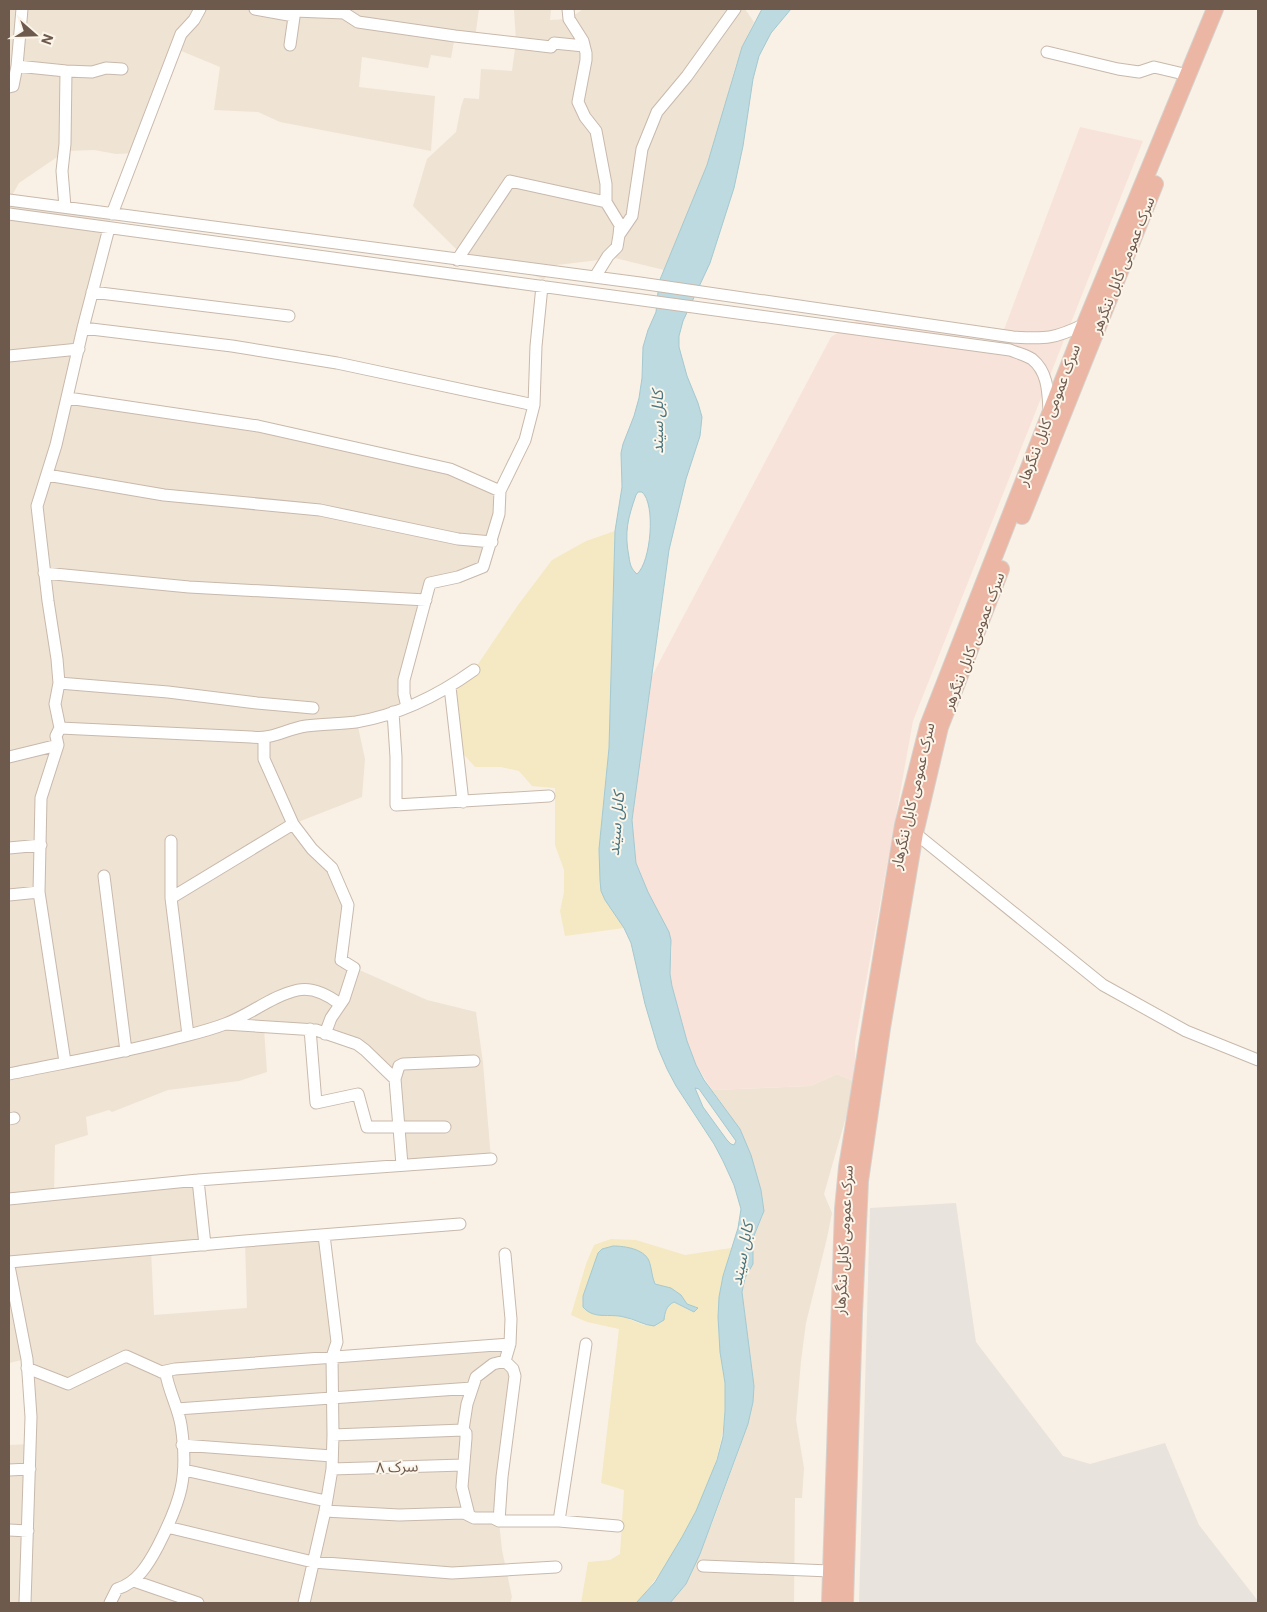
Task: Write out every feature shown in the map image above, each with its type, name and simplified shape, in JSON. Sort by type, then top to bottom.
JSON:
[{"type":"highway","name":"سرک عمومی کابل ننگرهار","points":[[830,1603],[830,1571],[854,1314],[860,1181],[909,829],[928,726],[1085,324],[1215,9]]},
{"type":"highway","name":"سرک عمومی کابل ننگرهر","points":[[909,829],[940,727],[1076,380],[1226,9]]},
{"type":"highway","name":"سرک عمومی کابل ننگرهار","points":[[843,1431],[845,1603]]},
{"type":"street","points":[[9,87],[13,86],[15,82],[22,9]]},
{"type":"street","points":[[112,214],[181,34],[194,20],[200,9]]},
{"type":"street","points":[[255,9],[344,13],[358,22],[455,36],[551,46],[554,43],[584,46]]},
{"type":"street","points":[[568,9],[569,19],[583,41],[586,60],[578,102],[585,117],[596,131],[606,184],[606,202],[620,225],[617,247],[608,256],[595,278]]},
{"type":"street","points":[[619,235],[632,216],[642,150],[658,112],[735,9]]},
{"type":"street","points":[[290,45],[295,12]]},
{"type":"street","points":[[1047,52],[1118,69],[1139,72],[1154,67],[1188,75]]},
{"type":"street","points":[[17,66],[92,72],[106,68],[122,70]]},
{"type":"street","points":[[65,207],[62,171],[65,144],[66,71]]},
{"type":"street","points":[[457,260],[510,181],[606,202]]},
{"type":"street","points":[[9,200],[640,283],[1023,337],[1041,339],[1061,336],[1085,324]]},
{"type":"street","points":[[9,214],[1010,350],[1031,358],[1043,371],[1048,389],[1050,416]]},
{"type":"street","points":[[65,1062],[39,892],[41,798],[58,745],[56,736],[60,728],[55,704],[59,683],[57,659],[44,573],[37,506],[68,398],[83,328],[109,228]]},
{"type":"street","points":[[389,266],[391,251]]},
{"type":"street","points":[[407,707],[404,694],[404,680],[430,582],[458,578],[483,567],[499,514],[500,491],[525,440],[534,406],[536,346],[542,286]]},
{"type":"street","points":[[92,292],[289,316]]},
{"type":"street","points":[[83,328],[232,346],[337,363],[534,406]]},
{"type":"street","points":[[9,356],[79,349]]},
{"type":"street","points":[[68,398],[258,426],[450,469],[500,491]]},
{"type":"street","points":[[47,475],[164,495],[320,510],[458,539],[492,542]]},
{"type":"street","points":[[44,573],[189,587],[426,600]]},
{"type":"street","points":[[60,728],[264,739],[304,726],[357,722],[393,712],[430,698],[474,670]]},
{"type":"street","points":[[59,683],[168,692],[313,708]]},
{"type":"street","points":[[450,687],[463,802]]},
{"type":"street","points":[[393,712],[396,757],[396,805],[549,796]]},
{"type":"street","points":[[264,739],[264,759],[293,824],[312,850],[332,868],[348,905],[341,960],[354,968],[344,999],[331,1018],[325,1034]]},
{"type":"street","points":[[9,757],[58,745]]},
{"type":"street","points":[[171,898],[293,824]]},
{"type":"street","points":[[909,829],[1103,985],[1186,1031],[1258,1060]]},
{"type":"street","points":[[171,841],[171,898],[188,1035]]},
{"type":"street","points":[[9,848],[41,845]]},
{"type":"street","points":[[104,876],[126,1051]]},
{"type":"street","points":[[9,895],[39,892]]},
{"type":"street","points":[[9,1074],[126,1051],[226,1024],[282,995],[298,990],[321,993],[340,1004]]},
{"type":"street","points":[[226,1024],[310,1029],[357,1044],[394,1079]]},
{"type":"street","points":[[310,1029],[316,1103],[358,1094],[367,1127],[445,1127]]},
{"type":"street","points":[[402,1165],[394,1079],[399,1066],[403,1064],[474,1061]]},
{"type":"street","points":[[9,1199],[198,1180],[491,1159]]},
{"type":"street","points":[[198,1180],[205,1245]]},
{"type":"street","points":[[9,1262],[460,1224]]},
{"type":"street","points":[[304,1603],[332,1469],[332,1357],[337,1342],[324,1235]]},
{"type":"street","points":[[505,1254],[510,1319],[510,1344],[505,1361]]},
{"type":"street","points":[[9,1268],[27,1359],[31,1417],[26,1603]]},
{"type":"street","points":[[161,1372],[175,1369],[510,1344]]},
{"type":"street","points":[[560,1521],[586,1344]]},
{"type":"street","points":[[27,1368],[68,1384],[126,1356],[166,1374],[168,1388],[177,1409],[181,1425],[184,1470],[181,1493],[155,1551],[134,1581],[117,1589],[110,1603]]},
{"type":"street","points":[[469,1515],[462,1487],[466,1438],[463,1430],[467,1404],[476,1377],[493,1364],[505,1361]]},
{"type":"street","points":[[499,1522],[502,1478],[515,1376],[513,1369],[505,1361]]},
{"type":"street","points":[[177,1409],[472,1388]]},
{"type":"street","points":[[333,1435],[463,1430]]},
{"type":"street","points":[[182,1445],[332,1456]]},
{"type":"street","name":"سرک ۸","points":[[332,1469],[463,1465]]},
{"type":"street","points":[[9,1470],[30,1469]]},
{"type":"street","points":[[184,1470],[325,1506],[399,1515],[458,1513],[474,1518],[493,1518],[499,1522],[560,1521],[618,1526]]},
{"type":"street","points":[[167,1527],[313,1562],[452,1572],[556,1567]]},
{"type":"street","points":[[9,1530],[28,1531]]},
{"type":"street","points":[[703,1566],[830,1571]]},
{"type":"street","points":[[134,1581],[198,1603]]},
{"type":"shaded area","points":[[9,9],[479,9],[475,38],[455,36],[451,58],[431,55],[428,68],[362,57],[359,87],[435,96],[431,151],[280,122],[258,112],[214,110],[220,67],[179,50],[135,153],[116,154],[94,150],[66,151],[19,183],[10,199],[112,214],[68,398],[258,426],[450,469],[500,491],[483,567],[430,583],[404,680],[407,707],[357,722],[365,759],[362,797],[293,824],[332,868],[348,905],[341,960],[427,1000],[476,1012],[483,1063],[491,1159],[402,1165],[394,1079],[371,1057],[316,1030],[264,1028],[267,1072],[239,1081],[168,1090],[112,1112],[109,1110],[86,1117],[88,1135],[55,1145],[54,1193],[198,1180],[205,1245],[151,1249],[154,1315],[247,1308],[245,1241],[324,1235],[333,1357],[508,1349],[513,1369],[499,1521],[502,1550],[512,1597],[510,1603],[9,1603],[9,1445],[31,1444],[26,1359],[9,1363]]},
{"type":"shaded area","points":[[514,9],[551,10],[550,20],[569,19],[583,9],[745,9],[754,22],[742,47],[734,71],[707,165],[664,270],[615,258],[557,265],[544,279],[457,250],[413,206],[427,159],[456,132],[464,98],[479,99],[481,69],[512,71],[516,42]]},
{"type":"shaded area","points":[[1080,127],[1143,141],[913,721],[855,1043],[856,1082],[837,1074],[810,1086],[712,1090],[696,1065],[687,1041],[670,974],[672,947],[660,915],[636,863],[632,820],[652,676],[831,337],[874,310],[995,345],[1005,327]]},
{"type":"shaded area","points":[[837,1074],[856,1082],[824,1194],[832,1213],[806,1323],[801,1361],[796,1420],[804,1468],[802,1498],[795,1498],[794,1603],[670,1603],[686,1584],[713,1521],[739,1450],[753,1402],[754,1386],[742,1292],[745,1278],[753,1264],[753,1238],[763,1215],[761,1190],[730,1115],[712,1090],[810,1086]]},
{"type":"shaded area","points":[[956,1203],[976,1342],[1063,1456],[1090,1464],[1165,1443],[1199,1525],[1258,1603],[859,1603],[870,1208]]},
{"type":"sand","points":[[615,531],[609,748],[599,849],[600,880],[605,900],[624,928],[565,936],[560,911],[564,892],[564,870],[555,845],[555,788],[532,786],[519,771],[501,767],[475,767],[459,749],[450,687],[474,670],[518,605],[552,560],[586,541]]},
{"type":"sand","points":[[611,1239],[636,1240],[685,1255],[731,1248],[722,1283],[718,1310],[725,1383],[725,1412],[721,1442],[713,1472],[688,1529],[672,1556],[636,1603],[581,1603],[588,1562],[610,1560],[620,1554],[624,1490],[601,1483],[619,1329],[587,1322],[571,1315],[586,1264],[594,1245]],"holes":[[[650,1262],[651,1274],[655,1284],[671,1288],[681,1295],[687,1304],[698,1308],[694,1312],[674,1302],[666,1310],[664,1320],[644,1325],[624,1317]]]},
{"type":"water","name":"کابل سيند","points":[[762,9],[791,9],[771,33],[759,56],[753,79],[743,146],[734,188],[710,263],[683,321],[679,336],[679,347],[687,376],[702,417],[700,436],[686,479],[669,550],[632,820],[636,863],[671,940],[670,974],[687,1041],[704,1080],[740,1129],[751,1155],[761,1190],[764,1211],[753,1238],[753,1264],[745,1278],[742,1292],[754,1386],[753,1402],[748,1424],[700,1554],[686,1584],[670,1603],[636,1603],[655,1582],[682,1537],[696,1511],[717,1460],[723,1437],[725,1411],[725,1383],[720,1352],[718,1317],[719,1297],[723,1276],[738,1228],[741,1209],[734,1185],[723,1161],[667,1069],[658,1048],[645,1004],[631,943],[601,891],[599,849],[609,748],[615,531],[622,487],[621,453],[639,398],[643,347],[656,312],[659,282],[707,165],[742,47]],"holes":[[[638,492],[642,492],[649,508],[650,533],[646,558],[637,574],[630,562],[627,532],[631,511]],[[695,1088],[699,1089],[736,1141],[734,1145],[727,1140],[703,1107]]]},
{"type":"water","points":[[613,1246],[635,1249],[645,1255],[650,1264],[655,1284],[671,1288],[681,1295],[687,1304],[698,1308],[694,1312],[674,1302],[666,1310],[664,1320],[654,1326],[624,1317],[597,1315],[587,1311],[583,1307],[583,1296],[598,1253],[602,1249]]}]
